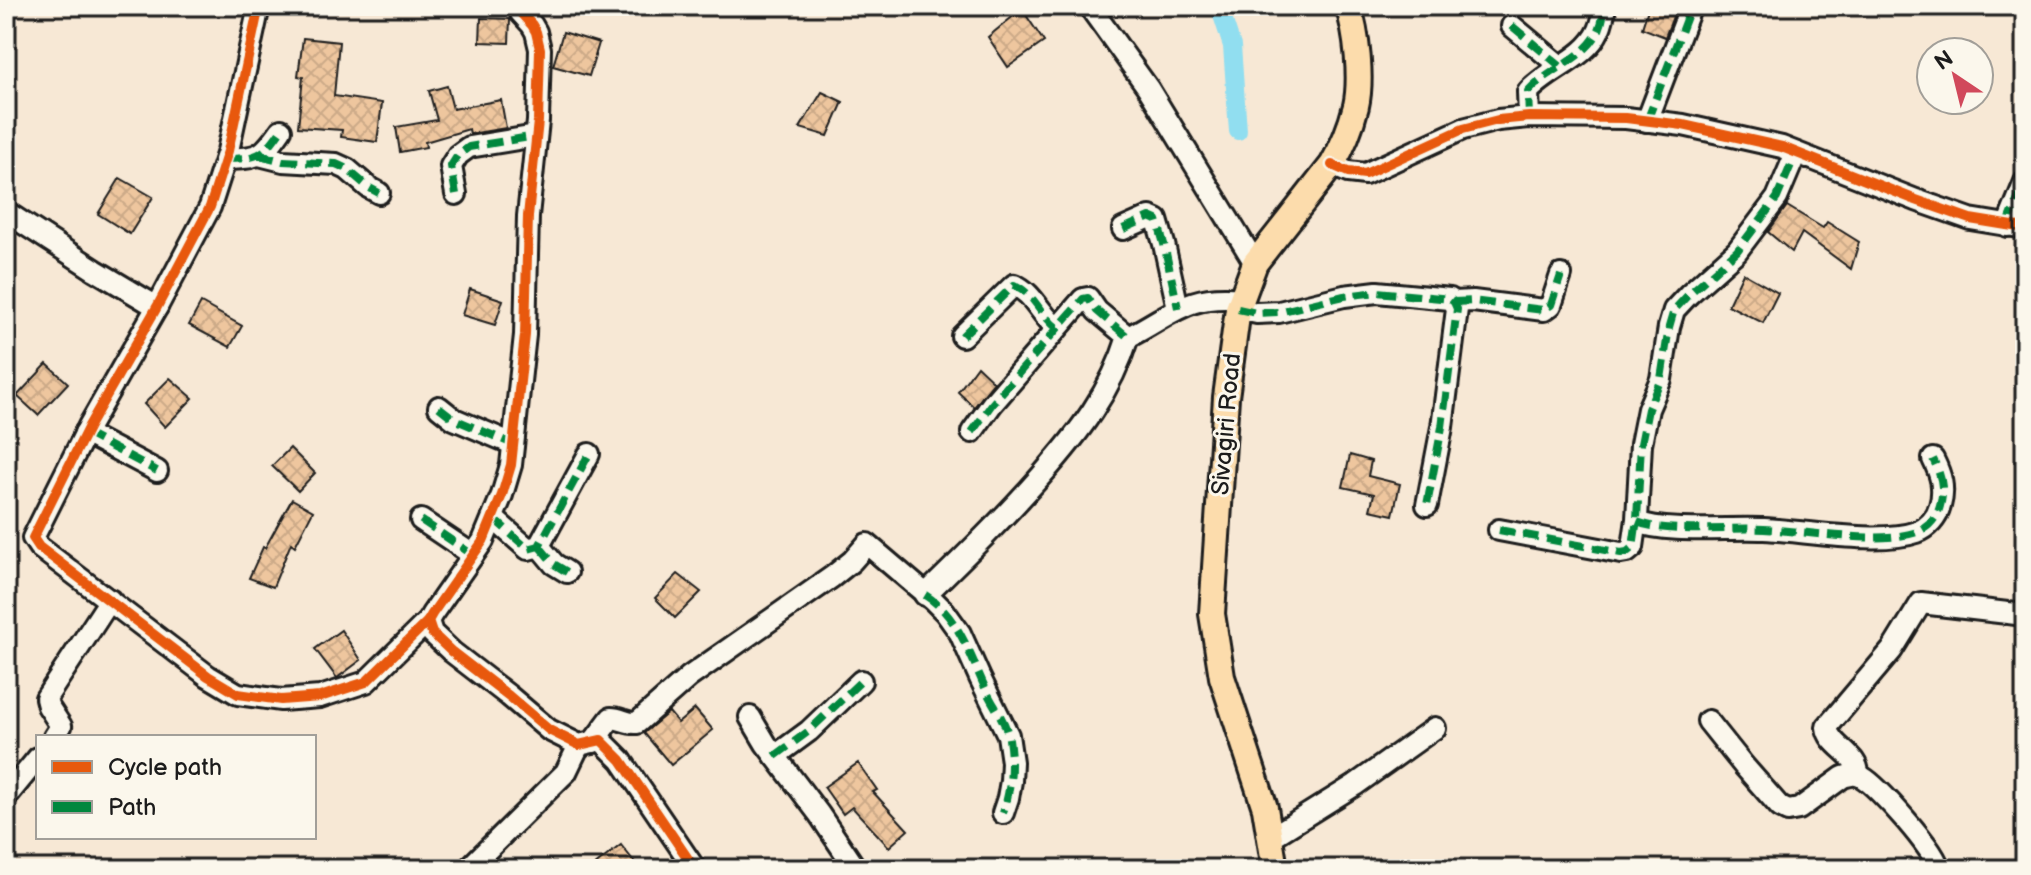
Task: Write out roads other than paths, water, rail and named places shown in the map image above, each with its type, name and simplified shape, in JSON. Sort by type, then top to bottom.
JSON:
[{"type":"main road","name":"Sivagiri Road","points":[[1275,869],[1265,808],[1222,677],[1212,614],[1226,397],[1239,304],[1255,263],[1332,165],[1356,105],[1358,67],[1348,6]]},
{"type":"street","points":[[259,6],[226,159],[210,207],[85,433],[33,538],[39,547],[208,676],[238,694],[281,700],[320,697],[366,682],[428,621],[483,541],[502,495],[511,465],[525,335],[528,216],[536,136],[539,41],[518,6]]},
{"type":"street","points":[[1089,6],[1156,99],[1255,263]]},
{"type":"street","points":[[1529,117],[1528,92],[1536,82],[1588,46],[1599,31],[1605,6]]},
{"type":"street","points":[[1647,121],[1691,6]]},
{"type":"street","points":[[1512,26],[1560,66]]},
{"type":"street","points":[[1332,165],[1348,172],[1365,174],[1463,129],[1498,120],[1529,117],[1626,118],[1683,125],[1782,147],[1970,219],[2016,227],[2025,182]]},
{"type":"street","points":[[226,159],[259,155],[281,130]]},
{"type":"street","points":[[456,194],[451,166],[458,155],[469,147],[536,136]]},
{"type":"street","points":[[1499,530],[1623,553],[1633,547],[1641,444],[1648,409],[1661,379],[1674,310],[1737,251],[1777,198],[1796,153]]},
{"type":"street","points":[[259,155],[283,161],[336,164],[379,193]]},
{"type":"street","points":[[6,212],[157,307]]},
{"type":"street","points":[[1123,229],[1150,217],[1157,220],[1178,308]]},
{"type":"street","points":[[925,595],[1009,512],[1066,448],[1091,415],[1120,362],[1128,337],[1178,308],[1220,297],[1257,313],[1279,312],[1344,296],[1377,292],[1547,309],[1561,275]]},
{"type":"street","points":[[962,336],[1014,285],[1020,286],[1057,328]]},
{"type":"street","points":[[972,432],[1070,312],[1086,298],[1128,337]]},
{"type":"street","points":[[1427,505],[1442,427],[1457,309],[1454,302]]},
{"type":"street","points":[[439,407],[454,419],[513,444]]},
{"type":"street","points":[[85,433],[157,471]]},
{"type":"street","points":[[493,518],[528,549],[539,546],[589,454]]},
{"type":"street","points":[[1637,522],[1674,528],[1895,536],[1918,531],[1932,522],[1938,512],[1942,480],[1933,459]]},
{"type":"street","points":[[421,520],[473,555]]},
{"type":"street","points":[[468,869],[566,772],[586,744],[611,718],[637,723],[689,677],[832,577],[867,544],[934,601],[960,633],[1008,735],[1011,781],[1003,813]]},
{"type":"street","points":[[539,546],[554,564],[567,572]]},
{"type":"street","points":[[55,735],[61,726],[46,698],[110,600]]},
{"type":"street","points":[[1858,775],[1857,765],[1829,736],[1827,727],[1892,650],[1921,603],[2025,615]]},
{"type":"street","points":[[428,621],[432,633],[452,652],[549,730],[586,744],[601,740],[621,760],[695,869]]},
{"type":"street","points":[[775,756],[809,731],[861,681]]},
{"type":"street","points":[[750,717],[856,869]]},
{"type":"street","points":[[1708,721],[1761,787],[1785,810],[1799,809],[1843,777],[1858,775],[1919,836],[1937,860],[1939,869]]},
{"type":"street","points":[[1270,838],[1355,785],[1435,728]]},
{"type":"street","points":[[6,797],[36,760]]},
{"type":"waterway","points":[[1219,6],[1232,46],[1238,131]]}]
